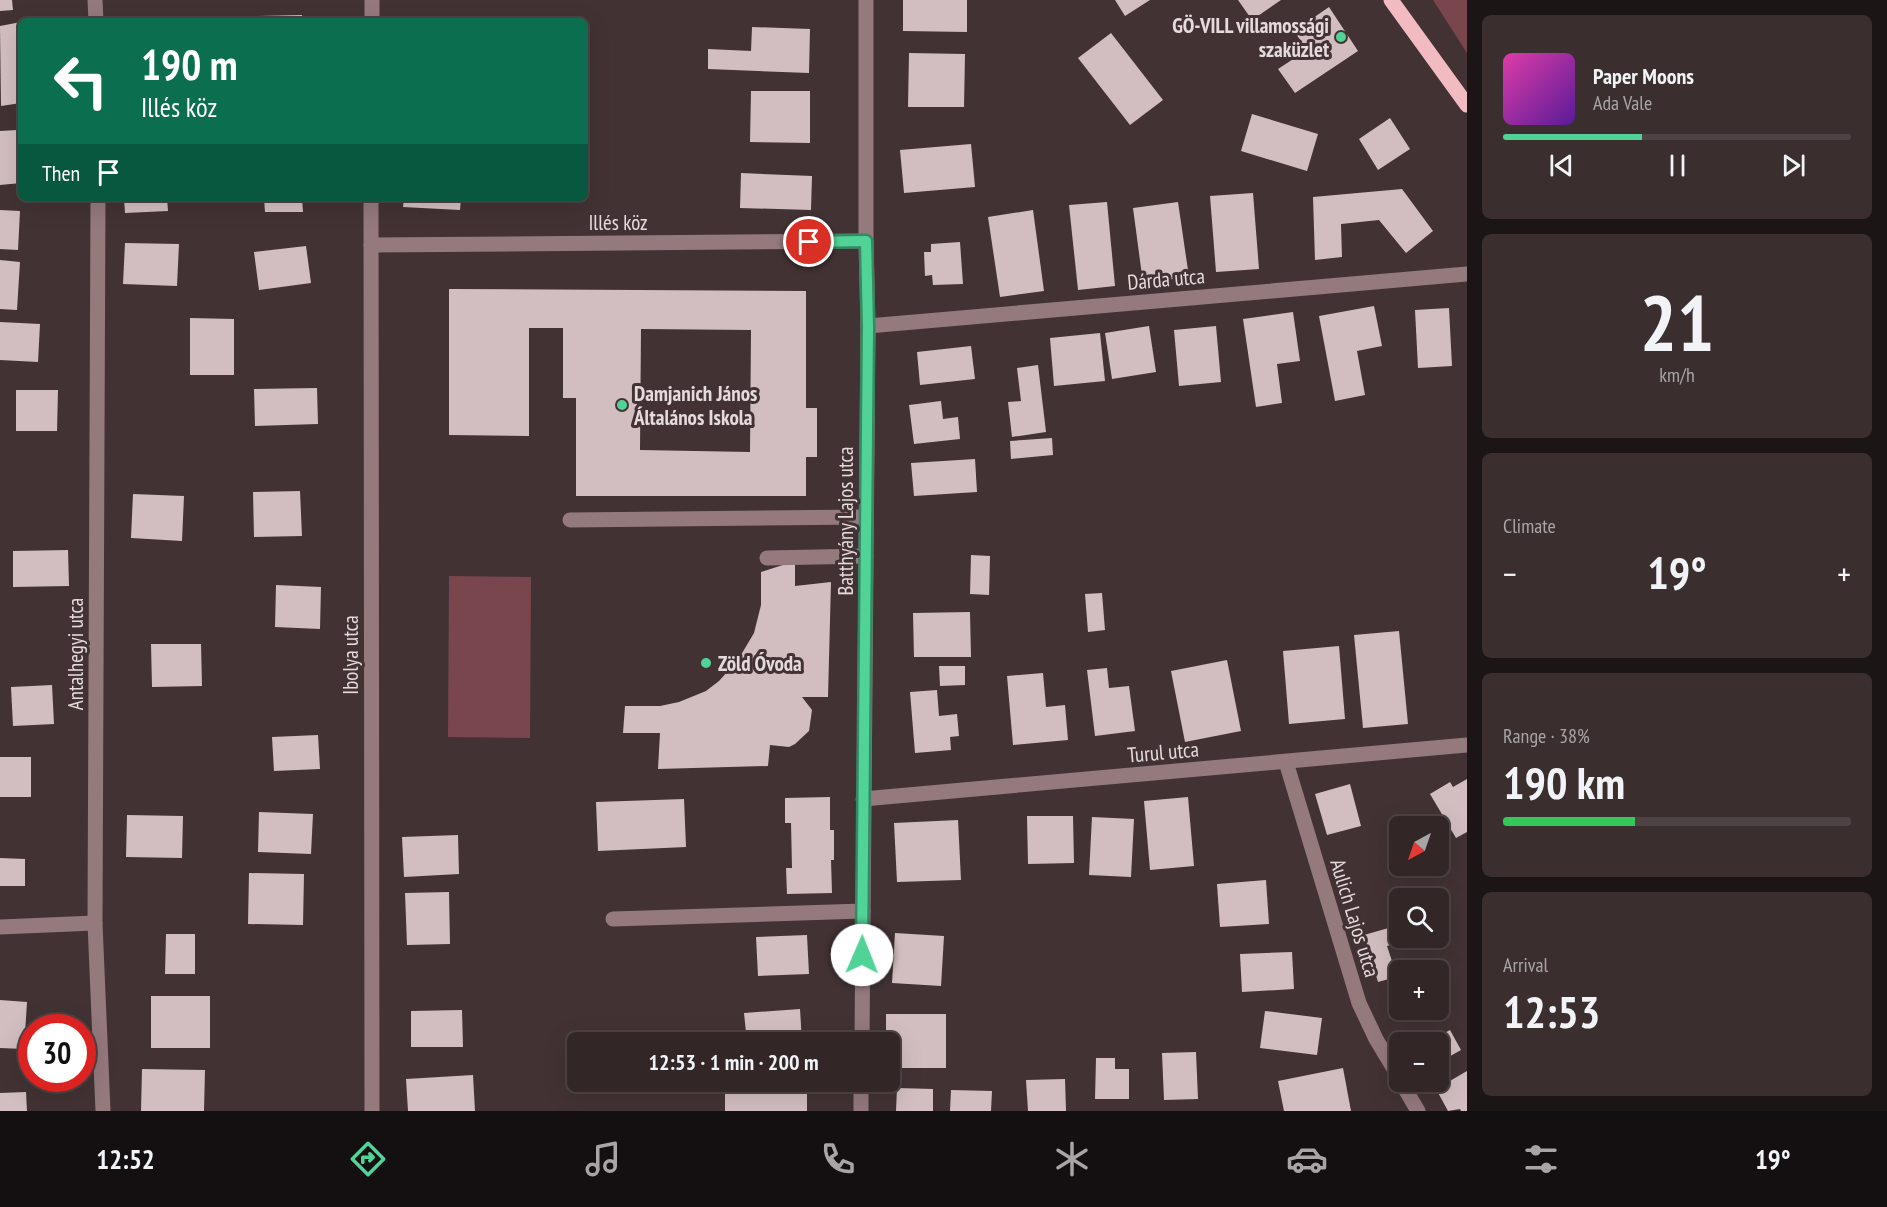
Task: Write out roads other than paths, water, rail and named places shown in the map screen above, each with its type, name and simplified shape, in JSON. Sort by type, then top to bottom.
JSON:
[{"type":"main road","points":[[1391,0],[1467,105]]},
{"type":"street","points":[[95,0],[96,18]]},
{"type":"street","points":[[372,0],[372,18]]},
{"type":"street","name":"Batthyány Lajos utca","points":[[862,1032],[868,326],[866,0]]},
{"type":"street","name":"Antalhegyi utca","points":[[98,201],[95,924],[103,1111]]},
{"type":"street","name":"Ibolya utca","points":[[371,201],[372,1111]]},
{"type":"street","name":"Illés köz","points":[[371,245],[866,241]]},
{"type":"street","name":"Dárda utca","points":[[868,326],[1467,274]]},
{"type":"street","points":[[570,520],[866,517]]},
{"type":"street","points":[[767,558],[866,556]]},
{"type":"street","name":"Turul utca","points":[[863,799],[1467,745]]},
{"type":"street","name":"Aulich Lajos utca","points":[[1286,762],[1359,1003],[1389,1061]]},
{"type":"street","points":[[613,919],[863,911]]},
{"type":"street","points":[[0,927],[95,924]]},
{"type":"street","points":[[861,1092],[861,1111]]},
{"type":"street","name":"Aulich Lajos utca","points":[[1407,1092],[1418,1111]]},
{"type":"place","name":"GÖ-VILL villamossági szaküzlet","points":[[1341,37]]},
{"type":"place","name":"Damjanich János Általános Iskola","points":[[622,405]]},
{"type":"place","name":"Zöld Óvoda","points":[[706,663]]}]
